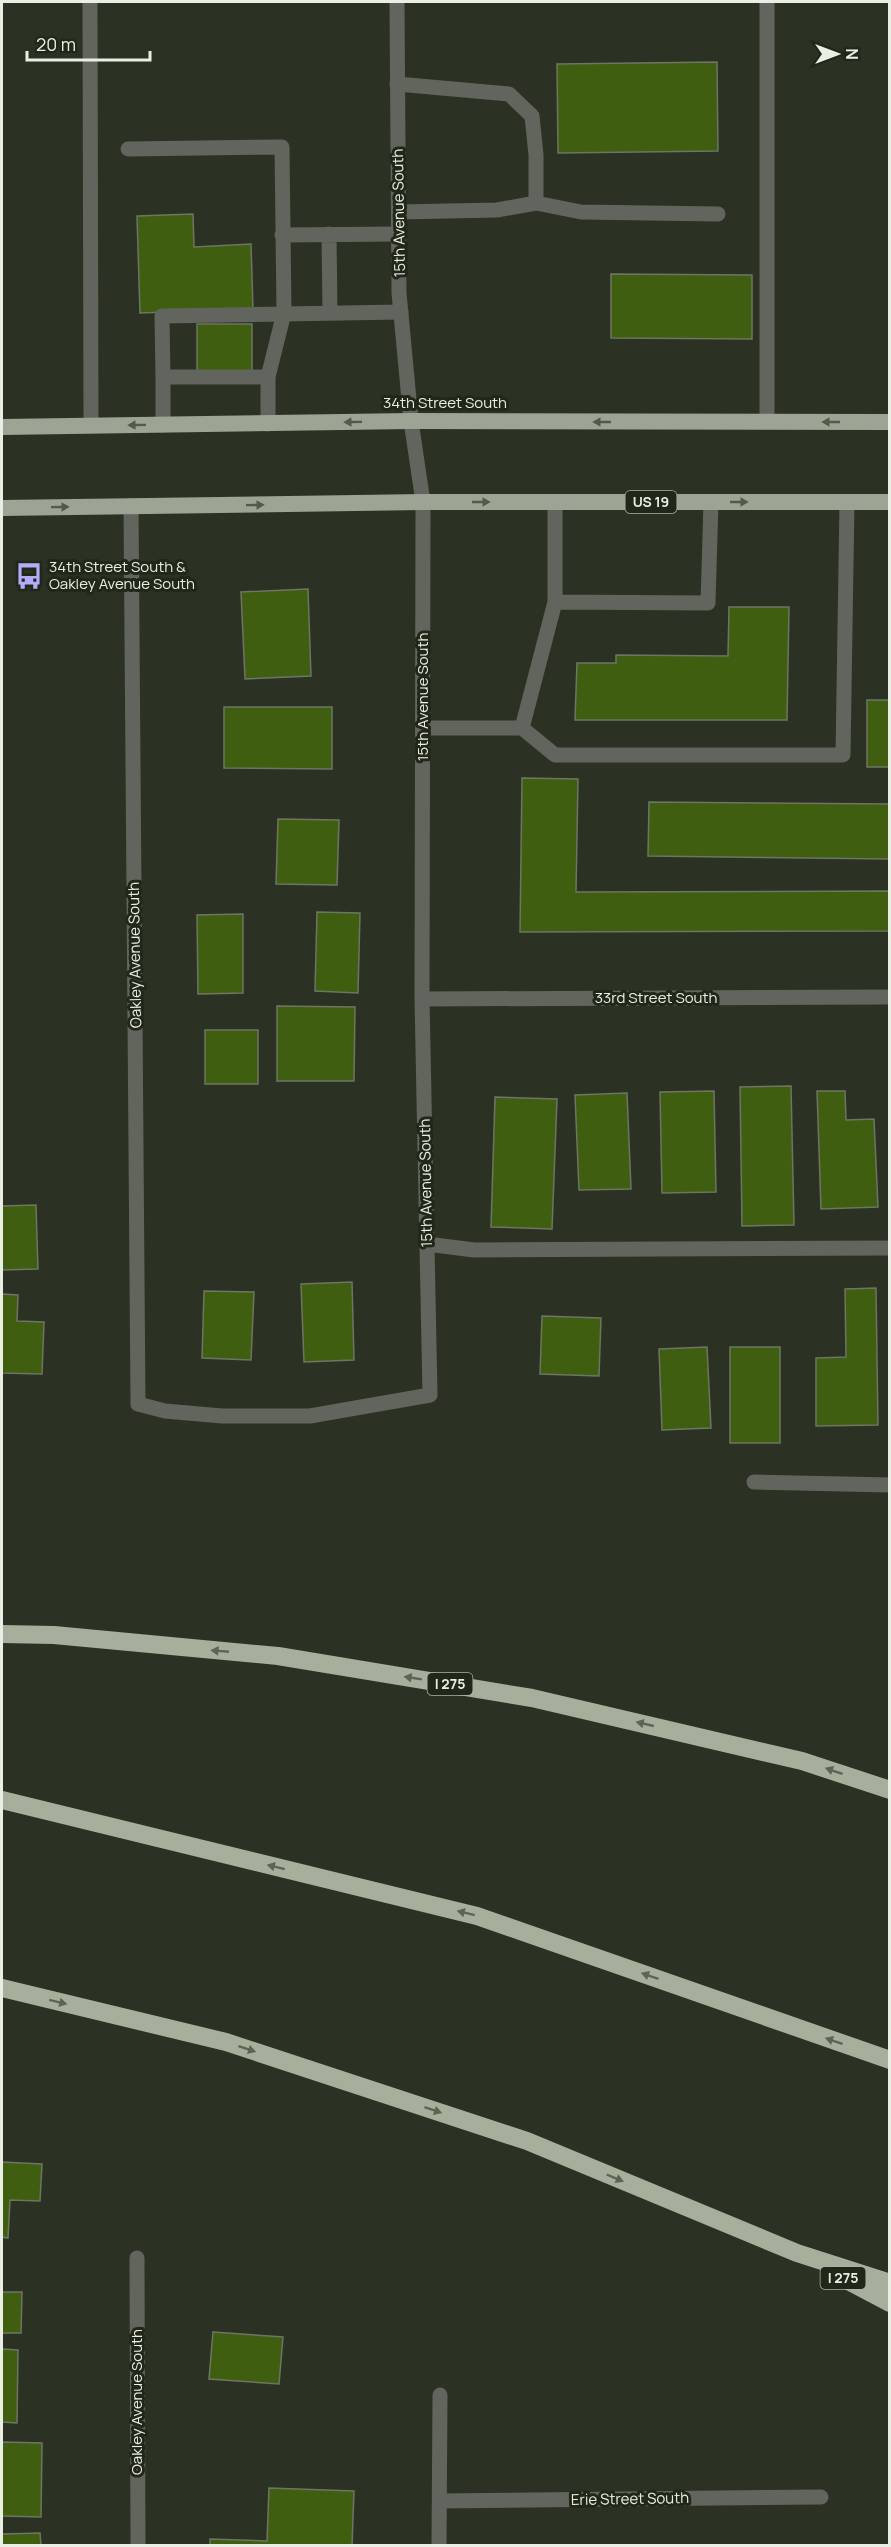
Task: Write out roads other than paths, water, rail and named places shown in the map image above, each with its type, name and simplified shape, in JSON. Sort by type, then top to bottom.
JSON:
[{"type":"highway","name":"34th Street South","points":[[2,427],[411,421],[890,422]]},
{"type":"highway","name":"US 19","points":[[2,508],[423,502],[890,502]]},
{"type":"highway","name":"I 275","points":[[2,1634],[54,1635],[278,1656],[532,1698],[802,1761],[890,1791]]},
{"type":"highway","points":[[2,1800],[477,1916],[890,2060]]},
{"type":"highway","name":"I 275","points":[[2,1988],[226,2042],[527,2141],[797,2253],[890,2303]]},
{"type":"highway","points":[[797,2253],[890,2283]]},
{"type":"street","points":[[90,2],[91,426]]},
{"type":"street","name":"15th Avenue South","points":[[397,2],[401,312],[411,421],[423,502],[422,999],[429,1395]]},
{"type":"street","points":[[766,2],[767,422]]},
{"type":"street","points":[[397,84],[509,94],[532,116],[536,155],[536,203]]},
{"type":"street","points":[[128,149],[282,147],[284,313],[268,377],[268,424]]},
{"type":"street","points":[[399,212],[497,210],[536,203],[581,212],[718,214]]},
{"type":"street","points":[[329,234],[330,313]]},
{"type":"street","points":[[282,235],[399,234]]},
{"type":"street","points":[[163,425],[162,316],[401,312]]},
{"type":"street","points":[[163,377],[268,377]]},
{"type":"street","points":[[522,728],[555,602],[555,502]]},
{"type":"street","points":[[555,602],[708,603],[711,502]]},
{"type":"street","points":[[423,728],[522,728],[555,755],[843,755],[847,502]]},
{"type":"street","name":"Oakley Avenue South","points":[[131,506],[138,1404],[165,1411],[222,1416],[310,1416],[429,1395]]},
{"type":"street","name":"33rd Street South","points":[[422,999],[890,997]]},
{"type":"street","points":[[427,1244],[474,1250],[890,1248]]},
{"type":"street","points":[[754,1482],[890,1485]]},
{"type":"street","name":"Oakley Avenue South","points":[[137,2258],[138,2546]]},
{"type":"street","points":[[439,2546],[440,2395]]},
{"type":"street","name":"Erie Street South","points":[[440,2501],[821,2497]]},
{"type":"place","name":"34th Street South & Oakley Avenue South","points":[[29,576]]}]
